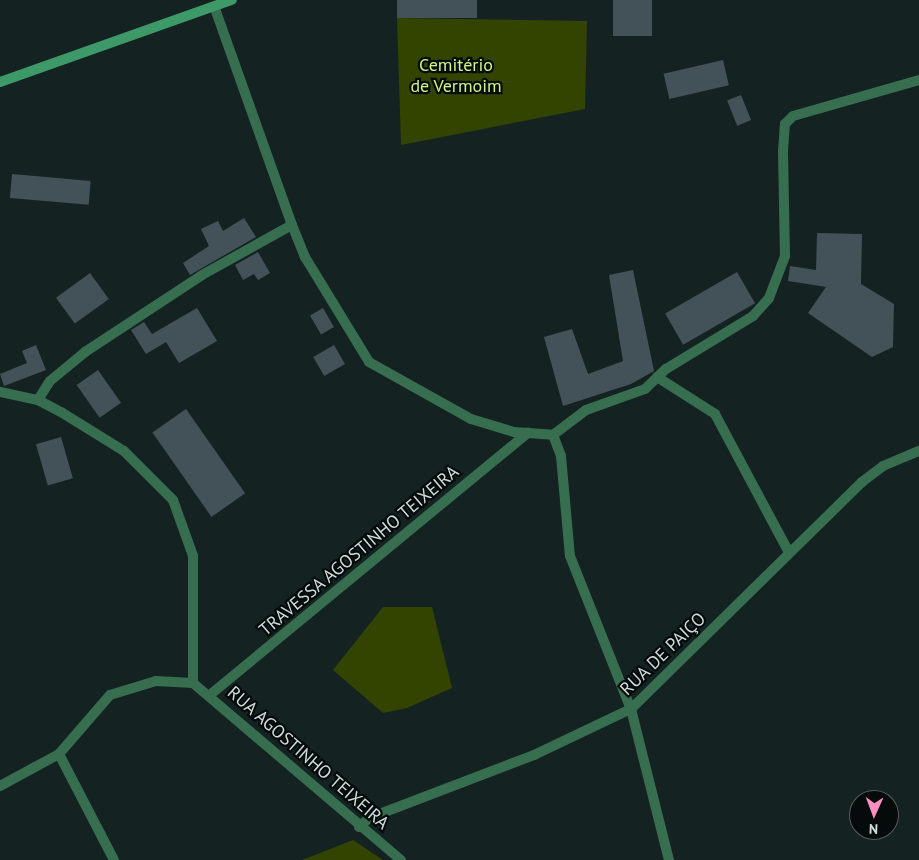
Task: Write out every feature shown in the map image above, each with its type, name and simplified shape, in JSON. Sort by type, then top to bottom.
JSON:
[{"type":"street","points":[[0,82],[232,0]]},
{"type":"street","points":[[214,6],[305,257],[369,362],[471,419],[528,433],[553,435],[586,410],[645,389],[657,377],[753,316],[769,298],[785,256],[785,124],[793,116],[919,80]]},
{"type":"street","points":[[38,400],[50,381],[86,352],[202,275],[292,225]]},
{"type":"street","points":[[657,377],[715,414],[788,551]]},
{"type":"street","points":[[0,392],[38,400],[124,451],[173,500],[193,556],[193,683],[156,680],[110,695],[59,754],[0,786]]},
{"type":"street","name":"TRAVESSA AGOSTINHO TEIXEIRA","points":[[211,694],[528,433]]},
{"type":"street","points":[[553,435],[561,456],[570,556],[631,709],[669,860]]},
{"type":"street","name":"RUA DE PAIÇO","points":[[360,827],[369,818],[534,755],[631,709],[788,551],[883,466],[919,451]]},
{"type":"street","name":"RUA AGOSTINHO TEIXEIRA","points":[[193,683],[211,694],[360,827],[401,860]]},
{"type":"street","points":[[59,754],[114,860]]},
{"type":"green space","name":"Cemitério de Vermoim","points":[[397,18],[587,21],[585,109],[401,145]]},
{"type":"green space","points":[[383,607],[432,607],[452,688],[407,708],[383,713],[333,670]]},
{"type":"green space","points":[[353,840],[383,860],[302,860]]},
{"type":"building","points":[[397,0],[477,0],[477,18],[397,18]]},
{"type":"building","points":[[613,0],[652,0],[652,36],[613,36]]},
{"type":"building","points":[[723,60],[729,85],[669,99],[664,74]]},
{"type":"building","points":[[741,95],[751,120],[737,126],[727,101]]},
{"type":"building","points":[[12,174],[91,181],[89,205],[10,198]]},
{"type":"building","points":[[244,218],[256,237],[190,275],[183,263],[209,246],[201,229],[218,221],[223,231]]},
{"type":"building","points":[[817,233],[862,234],[861,284],[894,304],[893,347],[872,357],[808,313],[826,287],[788,281],[790,266],[816,270]]},
{"type":"building","points":[[258,252],[270,273],[258,280],[254,274],[243,280],[235,265]]},
{"type":"building","points":[[633,270],[654,371],[631,384],[563,406],[544,337],[572,329],[588,374],[623,361],[609,275]]},
{"type":"building","points":[[737,272],[755,303],[683,345],[665,314]]},
{"type":"building","points":[[90,273],[109,299],[75,324],[56,298]]},
{"type":"building","points":[[197,308],[217,341],[179,363],[166,342],[146,354],[131,330],[144,322],[152,334]]},
{"type":"building","points":[[323,308],[334,327],[321,335],[310,316]]},
{"type":"building","points":[[36,345],[46,370],[4,386],[0,374],[27,363],[22,351]]},
{"type":"building","points":[[334,345],[345,364],[324,376],[313,357]]},
{"type":"building","points":[[98,370],[121,403],[100,418],[77,385]]},
{"type":"building","points":[[186,409],[245,493],[211,517],[152,433]]},
{"type":"building","points":[[61,437],[73,478],[48,486],[36,444]]}]
